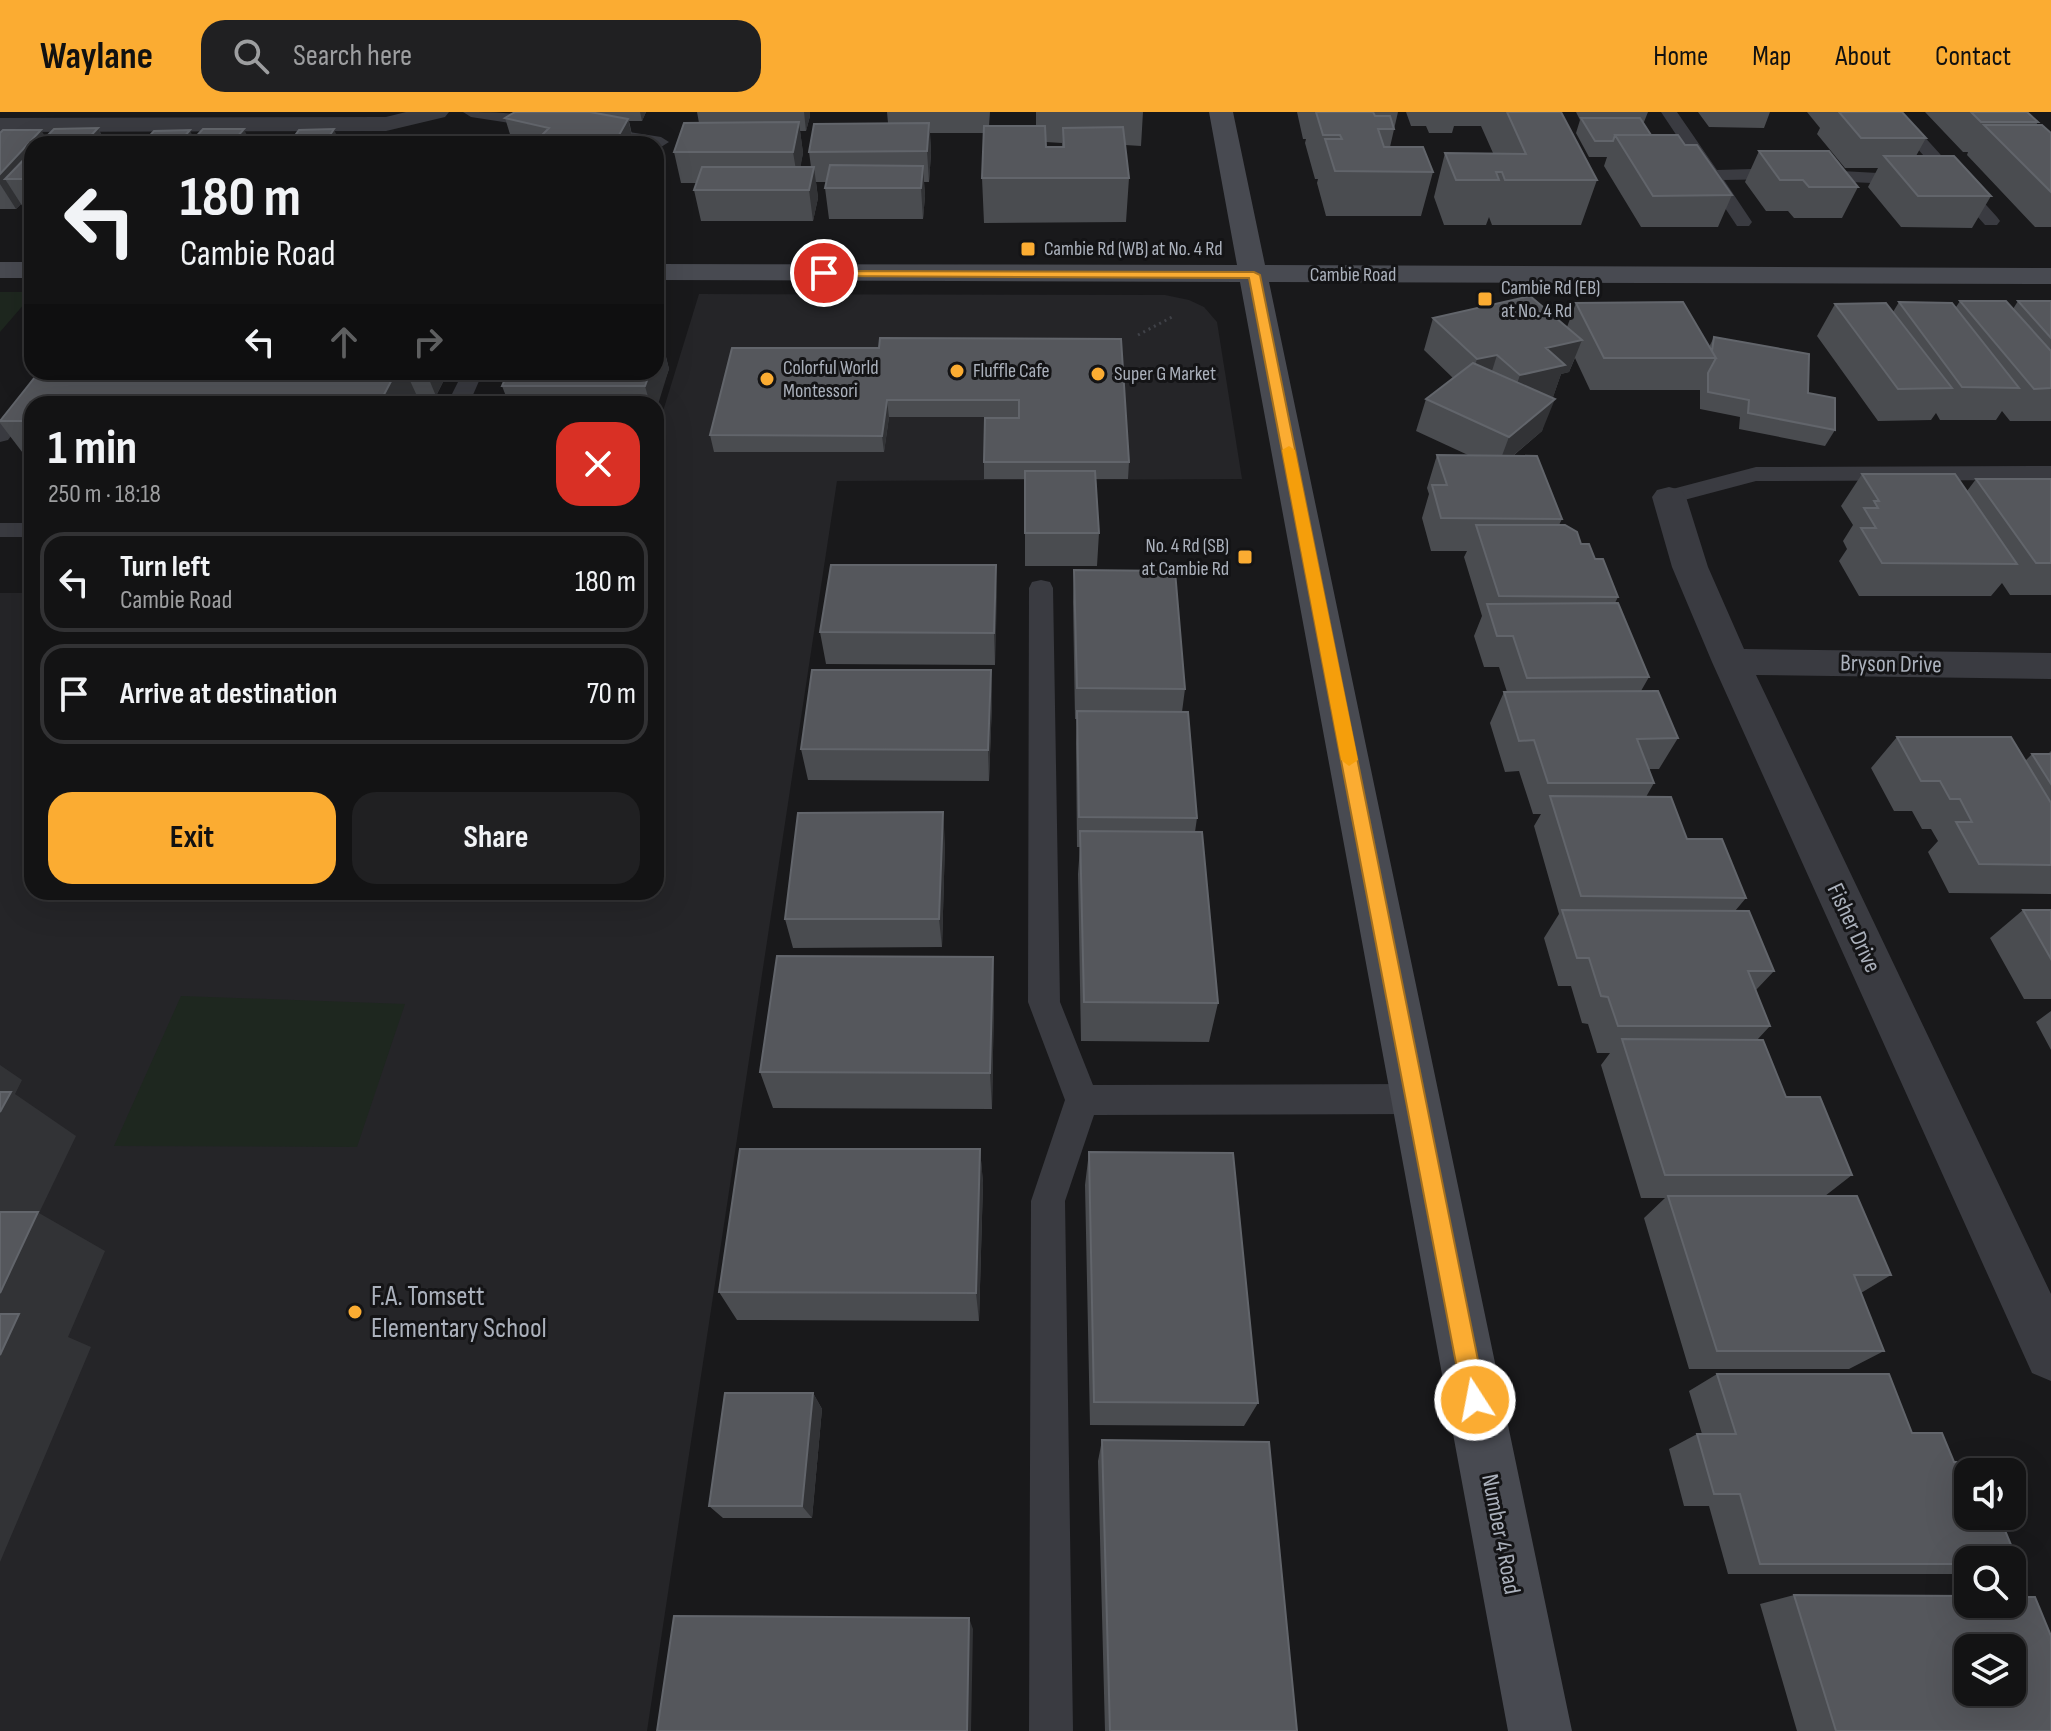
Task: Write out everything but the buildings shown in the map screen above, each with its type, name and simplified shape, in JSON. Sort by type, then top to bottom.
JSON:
[{"type":"main road","name":"Number 4 Road","points":[[1221,112],[1540,1731]]},
{"type":"main road","points":[[0,270],[24,270]]},
{"type":"main road","name":"Cambie Road","points":[[664,272],[2051,276]]},
{"type":"street","points":[[0,125],[237,118],[386,124],[437,112]]},
{"type":"street","name":"Fisher Drive","points":[[1669,497],[1690,567],[1731,662],[2051,1354]]},
{"type":"street","name":"Bryson Drive","points":[[1731,662],[2051,666]]},
{"type":"lane","points":[[471,112],[623,136]]},
{"type":"lane","points":[[1669,112],[1743,222]]},
{"type":"lane","points":[[1893,112],[1991,221]]},
{"type":"lane","points":[[1712,176],[1778,172],[1860,180],[1954,180]]},
{"type":"lane","points":[[32,396],[45,380]]},
{"type":"lane","points":[[0,435],[24,405]]},
{"type":"lane","points":[[1669,497],[1756,474],[2051,473]]},
{"type":"lane","points":[[0,530],[24,530]]},
{"type":"lane","points":[[1041,588],[1044,1002],[1082,1100],[1048,1201],[1051,1731]]},
{"type":"lane","points":[[1082,1100],[1416,1099]]},
{"type":"path","points":[[1138,335],[1180,313]]},
{"type":"shaded area","points":[[0,292],[24,292],[24,304],[0,332]]},
{"type":"shaded area","name":"F.A. Tomsett Elementary School","points":[[699,294],[1165,295],[1204,307],[1217,322],[1242,479],[837,481],[647,1731],[0,1731],[0,593],[24,593],[24,900],[664,900],[664,408]]},
{"type":"shaded area","points":[[181,996],[405,1004],[357,1147],[114,1146]]},
{"type":"slow traffic","points":[[1289,450],[1349,760]]},
{"type":"place","name":"Cambie Rd (WB) at No. 4 Rd","points":[[1028,249]]},
{"type":"place","name":"Cambie Rd (EB) at No. 4 Rd","points":[[1485,299]]},
{"type":"place","name":"Fluffle Cafe","points":[[957,371]]},
{"type":"place","name":"Super G Market","points":[[1098,374]]},
{"type":"place","name":"Colorful World Montessori","points":[[767,379]]},
{"type":"place","name":"No. 4 Rd (SB) at Cambie Rd","points":[[1245,557]]},
{"type":"place","name":"F.A. Tomsett Elementary School","points":[[355,1312]]},
{"type":"route","points":[[824,273],[1254,275],[1475,1400]]}]
